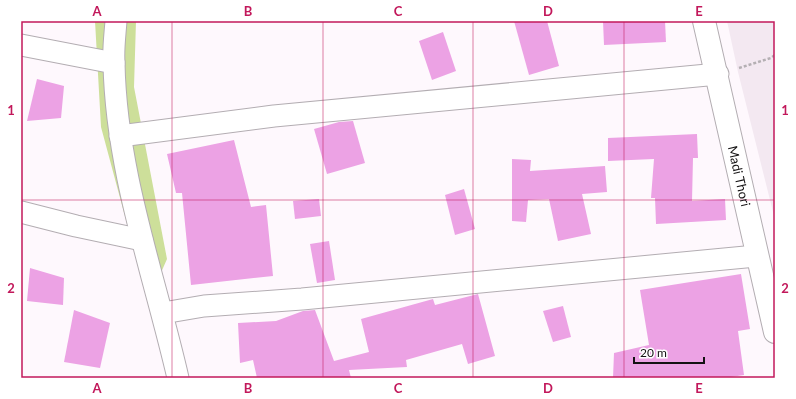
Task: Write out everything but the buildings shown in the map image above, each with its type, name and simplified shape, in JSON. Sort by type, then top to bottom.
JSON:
[{"type":"main road","name":"Madi Thori","points":[[704,21],[718,74],[756,256],[775,332]]},
{"type":"street","points":[[116,21],[114,63],[120,136],[142,240],[163,313],[178,378]]},
{"type":"street","points":[[21,45],[114,63]]},
{"type":"street","points":[[120,136],[274,116],[718,74]]},
{"type":"street","points":[[21,212],[76,226],[142,240]]},
{"type":"street","points":[[163,313],[204,306],[302,299],[756,256]]},
{"type":"path","points":[[718,74],[751,65],[771,58],[775,55]]},
{"type":"shaded area","points":[[727,21],[775,21],[775,220],[738,72]]},
{"type":"green space","points":[[95,21],[136,21],[134,87],[167,259],[148,302],[101,127]]}]
